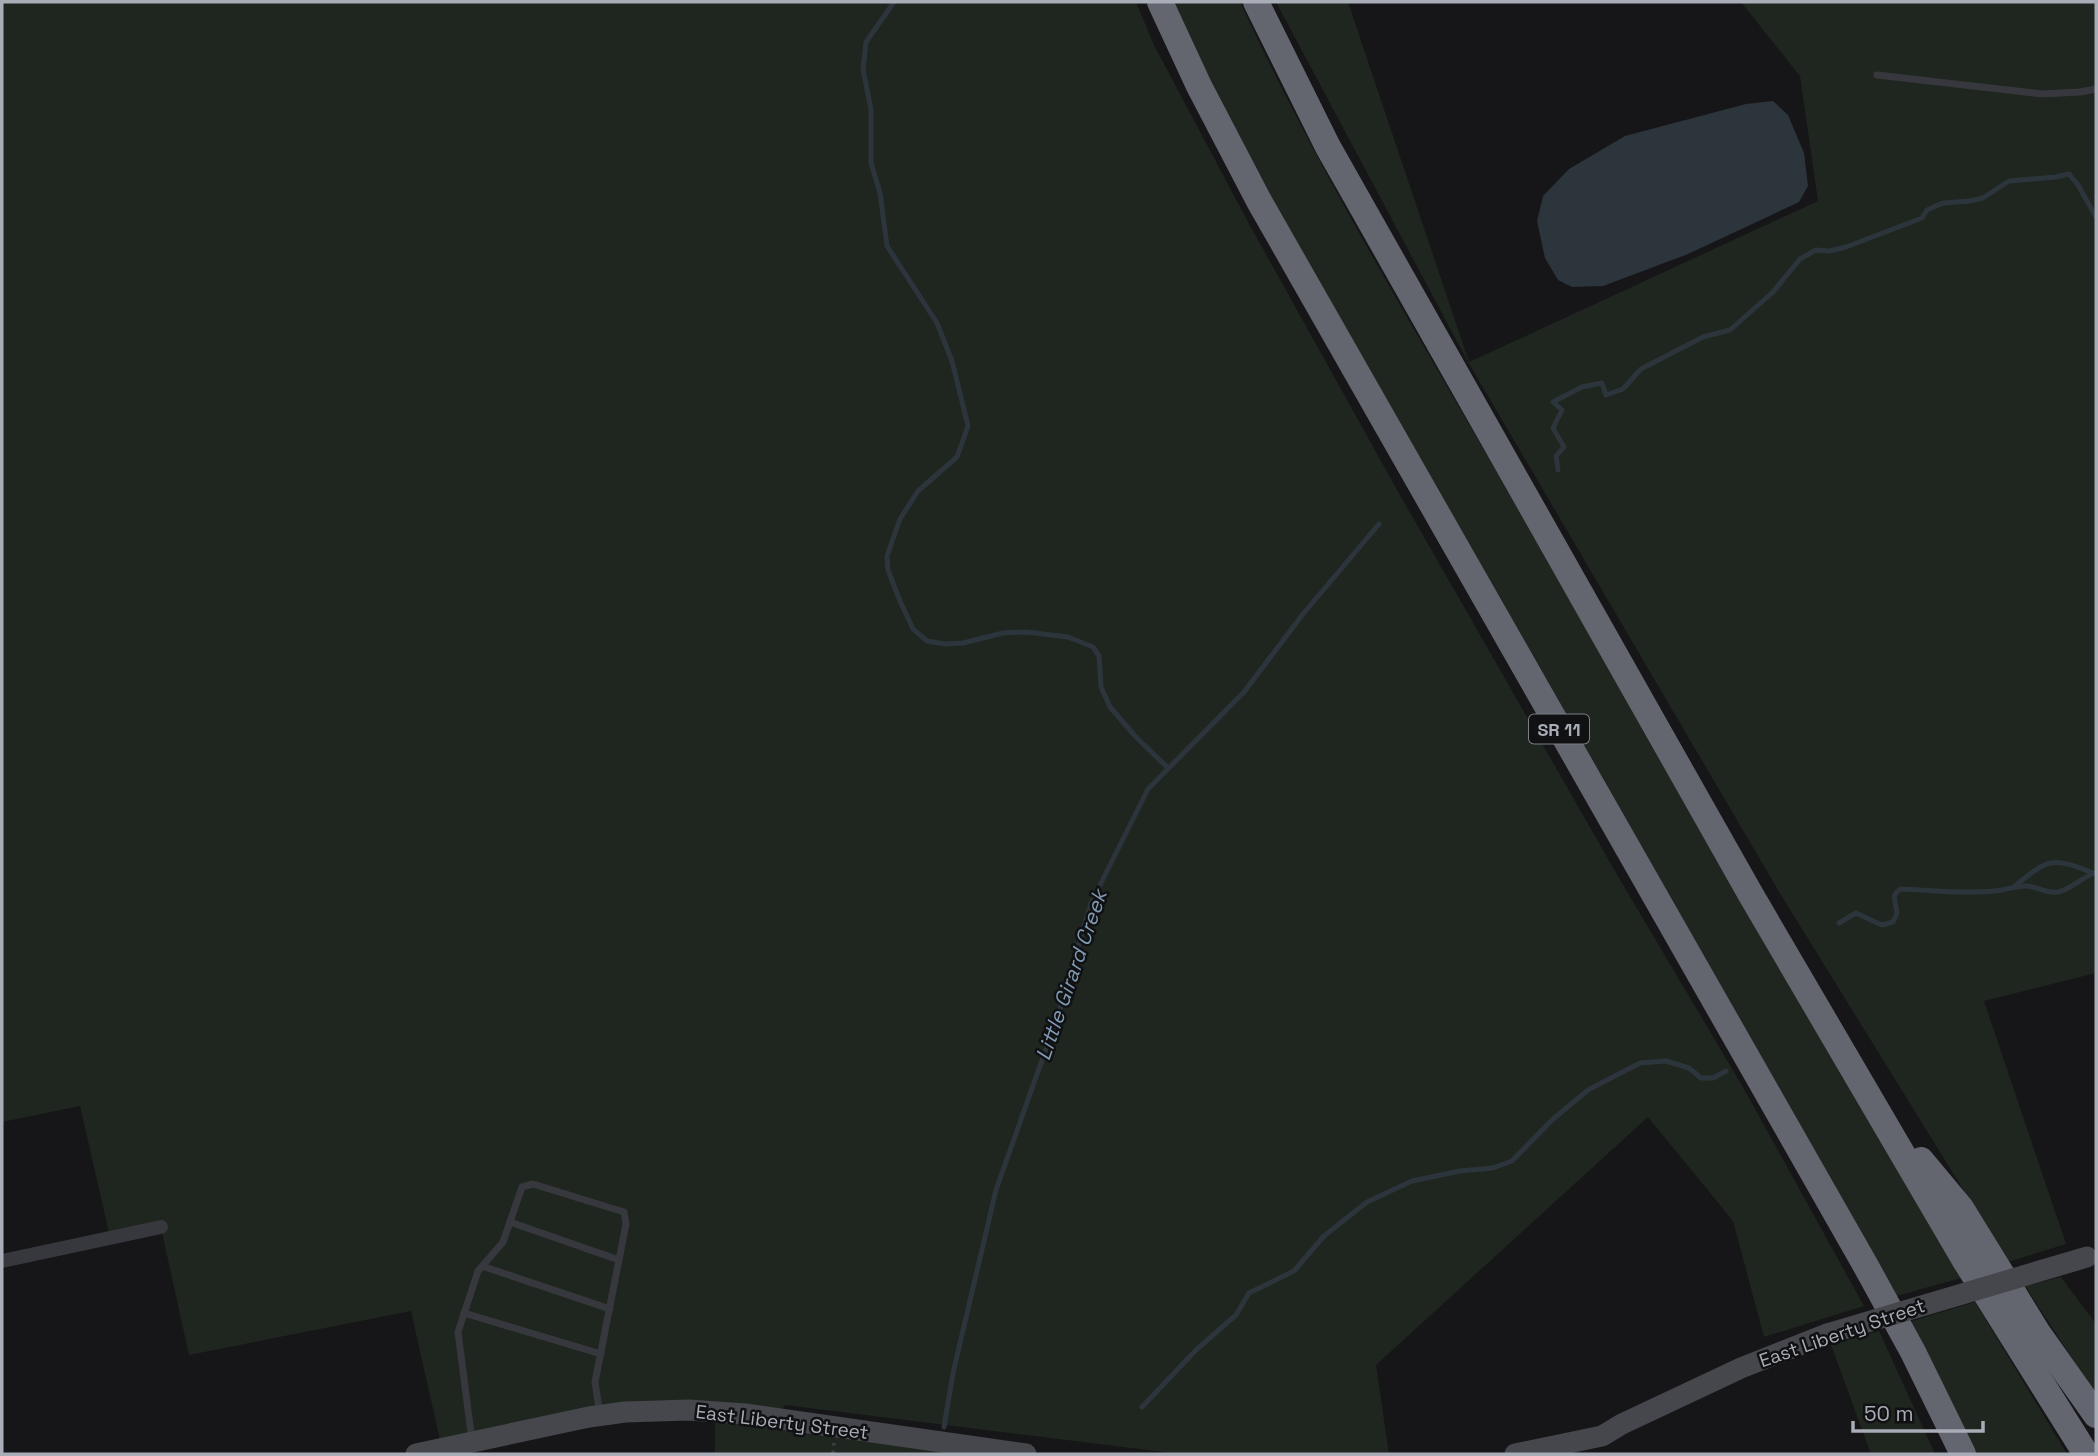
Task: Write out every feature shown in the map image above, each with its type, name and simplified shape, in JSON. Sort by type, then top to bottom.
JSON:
[{"type":"highway","name":"SR 11","points":[[1160,2],[1199,86],[1259,201],[1867,1268],[1963,1454]]},
{"type":"highway","points":[[1256,2],[1328,146],[1751,895],[1964,1259],[2086,1454]]},
{"type":"highway","points":[[1872,1101],[1961,1209],[2038,1333],[2096,1415]]},
{"type":"street","points":[[2,1261],[161,1227]]},
{"type":"street","name":"East Liberty Street","points":[[1515,1454],[1602,1436],[1741,1368],[1827,1334],[2092,1256]]},
{"type":"street","name":"East Liberty Street","points":[[416,1454],[601,1415],[688,1410],[745,1414],[1026,1454]]},
{"type":"street","points":[[1587,1454],[1602,1436]]},
{"type":"lane","points":[[1877,75],[2042,94],[2096,89]]},
{"type":"lane","points":[[472,1442],[458,1332],[478,1271],[503,1242],[522,1187],[533,1184],[624,1212],[626,1224],[596,1382],[601,1415]]},
{"type":"lane","points":[[510,1222],[619,1260]]},
{"type":"lane","points":[[482,1266],[610,1308]]},
{"type":"lane","points":[[464,1313],[601,1354]]},
{"type":"shaded area","points":[[2,2],[1136,2],[1155,47],[1248,222],[1396,488],[1619,878],[1744,1089],[1864,1306],[1764,1337],[1733,1221],[1648,1117],[1376,1365],[1389,1454],[1180,1454],[785,1405],[777,1417],[1026,1454],[715,1454],[715,1412],[688,1410],[442,1449],[411,1311],[189,1355],[161,1228],[110,1237],[80,1106],[2,1122]]},
{"type":"shaded area","points":[[1173,2],[1240,2],[1305,133],[1376,263],[1961,1278],[1893,1297],[1275,204],[1199,60]]},
{"type":"shaded area","points":[[1276,2],[1348,2],[1469,362],[1818,201],[1800,76],[1741,2],[2096,2],[2096,973],[1984,1001],[2066,1244],[2008,1262],[1781,895],[1468,362]]},
{"type":"shaded area","points":[[1773,101],[1788,115],[1804,153],[1808,186],[1799,202],[1688,254],[1603,286],[1572,287],[1558,280],[1545,258],[1537,221],[1543,196],[1569,169],[1625,136],[1746,104]]},
{"type":"shaded area","points":[[2061,1277],[2096,1324],[2096,1395],[2025,1286]]},
{"type":"shaded area","points":[[1975,1302],[2067,1454],[1977,1454],[1909,1322]]},
{"type":"shaded area","points":[[1879,1331],[1935,1454],[1871,1454],[1831,1345]]},
{"type":"waterway","points":[[894,2],[866,42],[863,70],[871,109],[871,163],[880,193],[887,246],[937,323],[952,361],[968,426],[957,457],[918,491],[900,519],[887,556],[888,570],[913,629],[927,641],[963,643],[1003,633],[1026,632],[1068,637],[1093,647],[1099,656],[1101,687],[1110,707],[1168,768]]},
{"type":"waterway","name":"Little Girard Creek","points":[[1558,470],[1556,456],[1564,447],[1553,428],[1562,410],[1553,402],[1582,387],[1602,383],[1606,395],[1623,389],[1641,369],[1703,337],[1730,330],[1773,292],[1800,259],[1816,250],[1829,251],[1846,247],[1922,218],[1927,210],[1943,203],[1983,198],[2009,181],[2069,174],[2096,217]]},
{"type":"waterway","name":"Little Girard Creek","points":[[944,1427],[953,1373],[996,1190],[1058,1015],[1091,903],[1148,789],[1244,692],[1303,614],[1379,524]]},
{"type":"waterway","points":[[2015,886],[2035,870],[2051,863],[2068,864],[2093,873]]},
{"type":"waterway","points":[[1839,923],[1856,913],[1882,925],[1893,922],[1897,913],[1895,896],[1901,889],[1982,892],[2026,886],[2058,892],[2096,872]]},
{"type":"waterway","points":[[1142,1407],[1196,1350],[1236,1315],[1249,1293],[1294,1271],[1324,1236],[1367,1202],[1412,1181],[1460,1171],[1493,1168],[1512,1161],[1552,1120],[1588,1090],[1640,1063],[1666,1061],[1689,1068],[1701,1078],[1713,1078],[1726,1071]]}]
